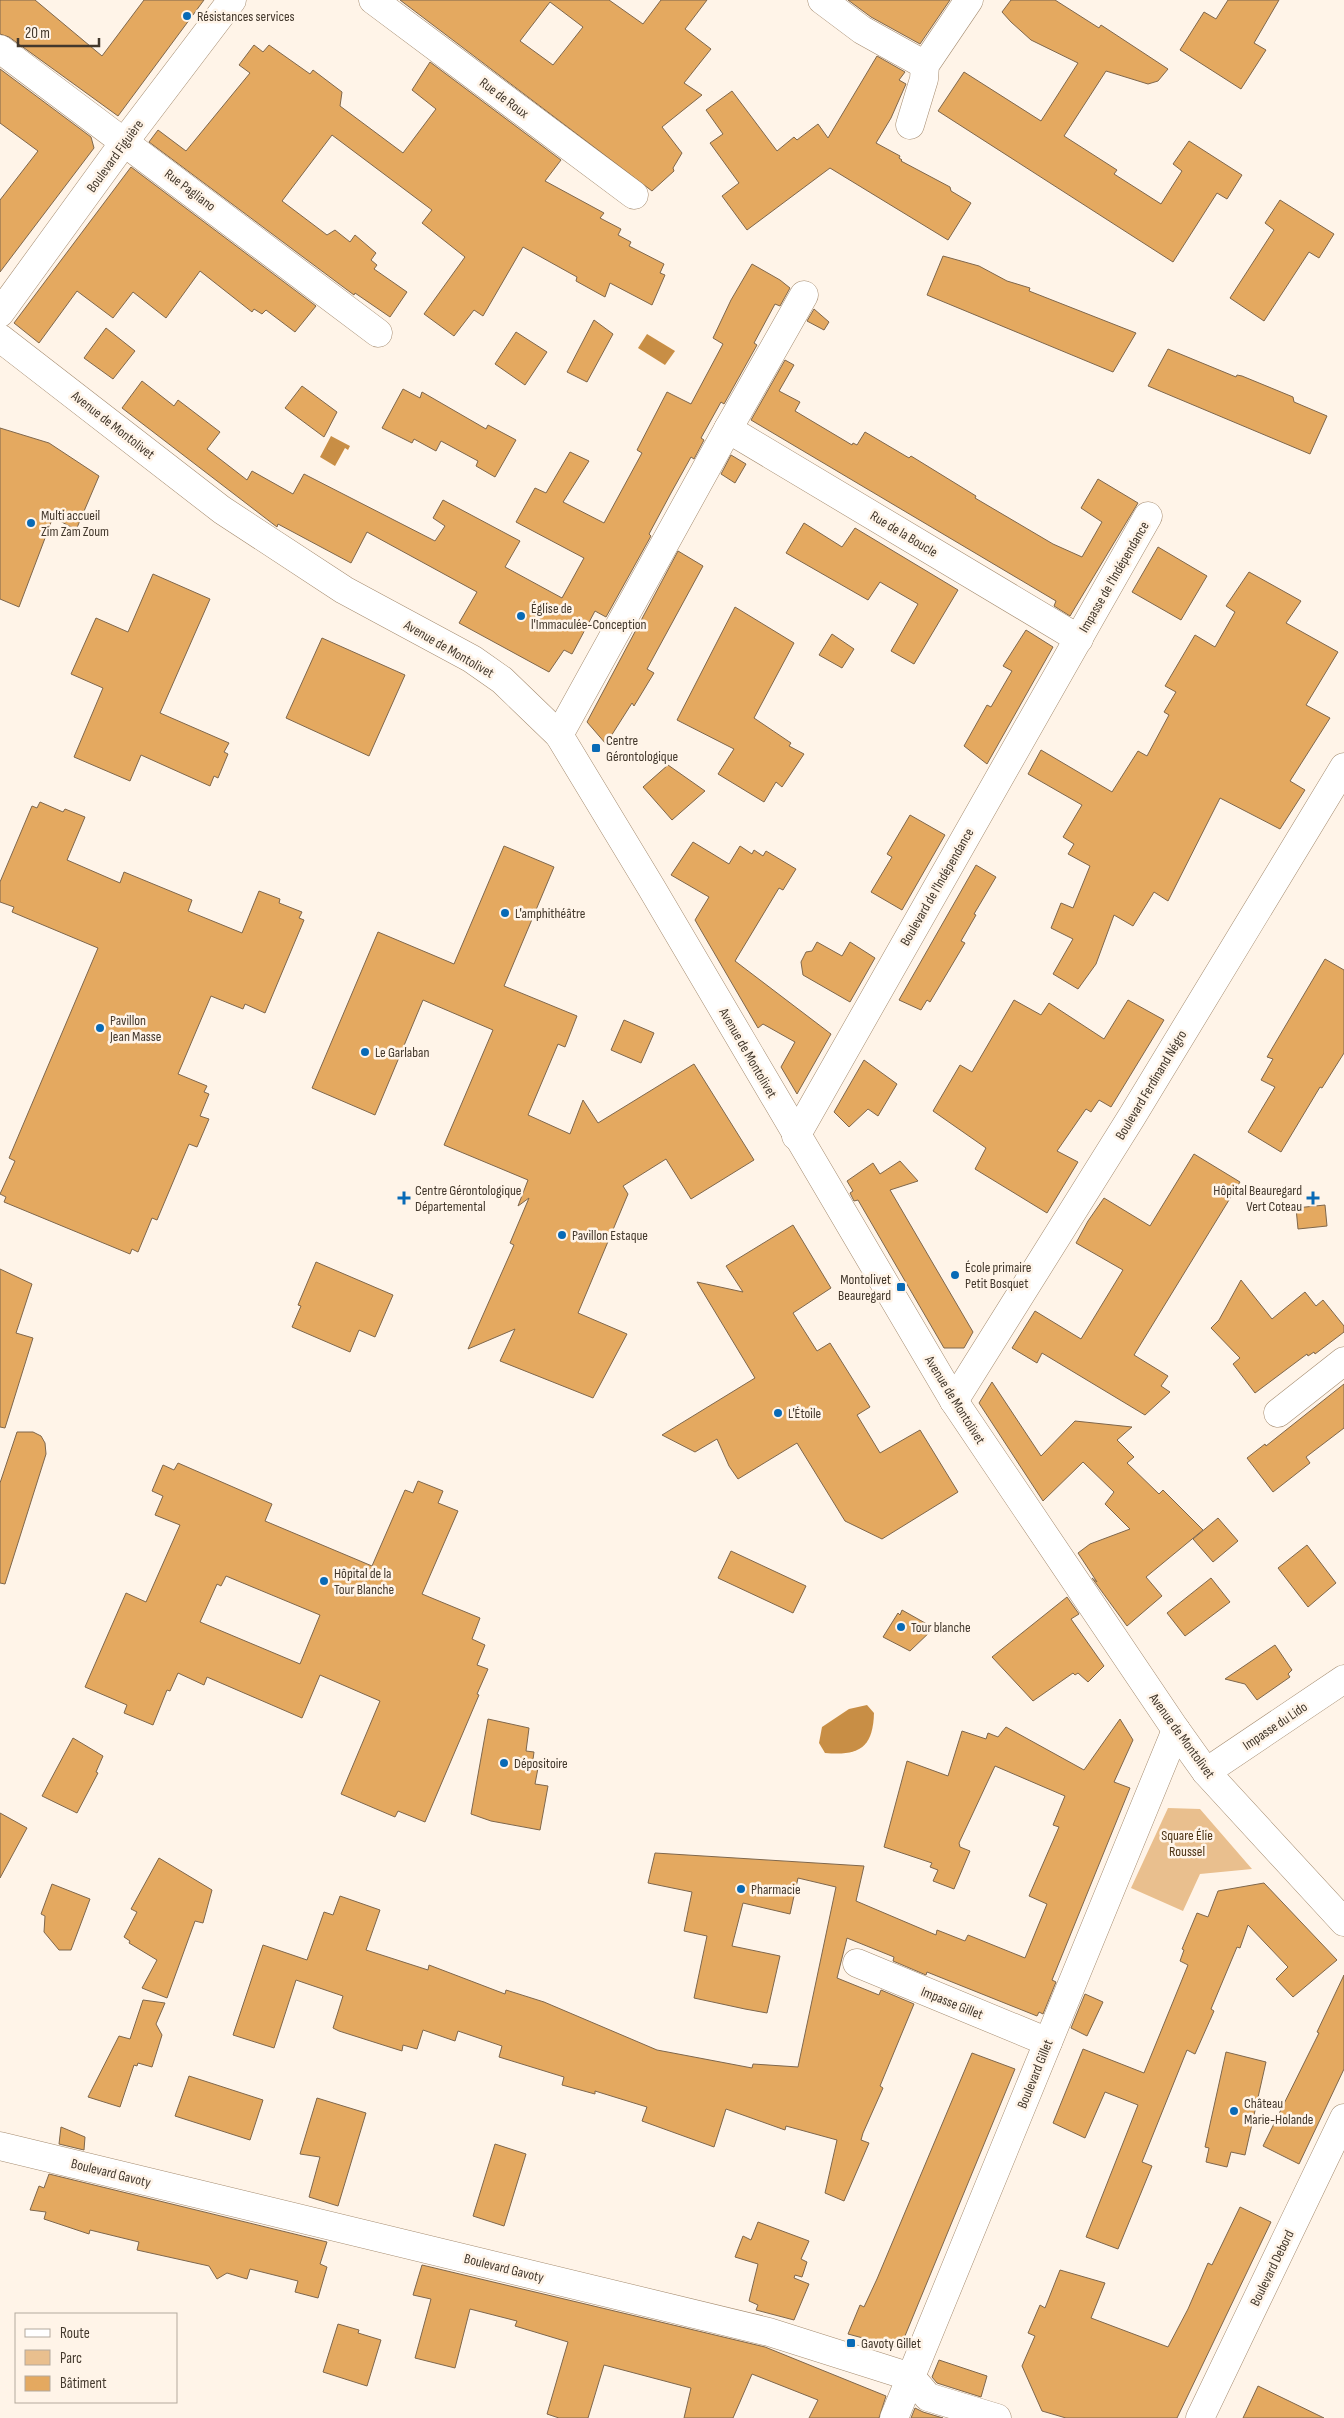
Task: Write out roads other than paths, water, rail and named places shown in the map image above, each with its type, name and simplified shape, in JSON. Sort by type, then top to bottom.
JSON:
[{"type":"street","name":"Boulevard Figuière","points":[[0,314],[125,142],[232,0]]},
{"type":"street","name":"Rue de Roux","points":[[373,0],[634,195]]},
{"type":"street","points":[[822,0],[862,30],[925,65]]},
{"type":"street","points":[[910,125],[924,79],[925,65],[969,0]]},
{"type":"street","name":"Rue Pagliano","points":[[0,49],[378,333]]},
{"type":"street","points":[[559,735],[804,295]]},
{"type":"street","name":"Avenue de Montolivet","points":[[0,338],[222,510],[344,590],[472,659],[502,680],[559,735],[651,887],[796,1136],[954,1401],[1206,1772],[1344,1922]]},
{"type":"street","name":"Rue de la Boucle","points":[[728,429],[1079,638]]},
{"type":"street","name":"Impasse de l'Indépendance","points":[[1079,638],[1148,516]]},
{"type":"street","name":"Boulevard de l'Indépendance","points":[[796,1136],[1079,638]]},
{"type":"street","name":"Boulevard Ferdinand Négro","points":[[954,1401],[1136,1110],[1344,768]]},
{"type":"street","points":[[1278,1413],[1344,1360]]},
{"type":"street","name":"Impasse du Lido","points":[[1206,1772],[1344,1679]]},
{"type":"street","name":"Boulevard Gillet","points":[[894,2418],[1176,1730]]},
{"type":"street","name":"Impasse Gillet","points":[[857,1963],[1048,2042]]},
{"type":"street","name":"Boulevard Debord","points":[[1200,2418],[1344,2118]]},
{"type":"street","name":"Boulevard Gavoty","points":[[0,2146],[769,2332],[911,2378]]},
{"type":"street","points":[[911,2378],[928,2397],[997,2418]]},
{"type":"place","name":"Résistances services","points":[[187,16]]},
{"type":"place","name":"Multi accueil Zim Zam Zoum","points":[[31,523]]},
{"type":"place","name":"Église de l'Immaculée-Conception","points":[[521,616]]},
{"type":"place","name":"Centre Gérontologique","points":[[596,748]]},
{"type":"place","name":"L'amphithéâtre","points":[[505,913]]},
{"type":"place","name":"Pavillon Jean Masse","points":[[100,1028]]},
{"type":"place","name":"Le Garlaban","points":[[365,1052]]},
{"type":"place","name":"Centre Gérontologique Départemental","points":[[404,1198]]},
{"type":"place","name":"Hôpital Beauregard Vert Coteau","points":[[1313,1198]]},
{"type":"place","name":"Pavillon Estaque","points":[[562,1235]]},
{"type":"place","name":"École primaire Petit Bosquet","points":[[955,1275]]},
{"type":"place","name":"Montolivet Beauregard","points":[[901,1287]]},
{"type":"place","name":"L'Étoile","points":[[778,1413]]},
{"type":"place","name":"Hôpital de la Tour Blanche","points":[[324,1581]]},
{"type":"place","name":"Tour blanche","points":[[901,1627]]},
{"type":"place","name":"Dépositoire","points":[[504,1763]]},
{"type":"place","name":"Pharmacie","points":[[741,1889]]},
{"type":"place","name":"Château Marie-Holande","points":[[1234,2111]]},
{"type":"place","name":"Gavoty Gillet","points":[[851,2343]]},
{"type":"park label","name":"Square Élie Roussel","points":[[1187,1844]]}]
